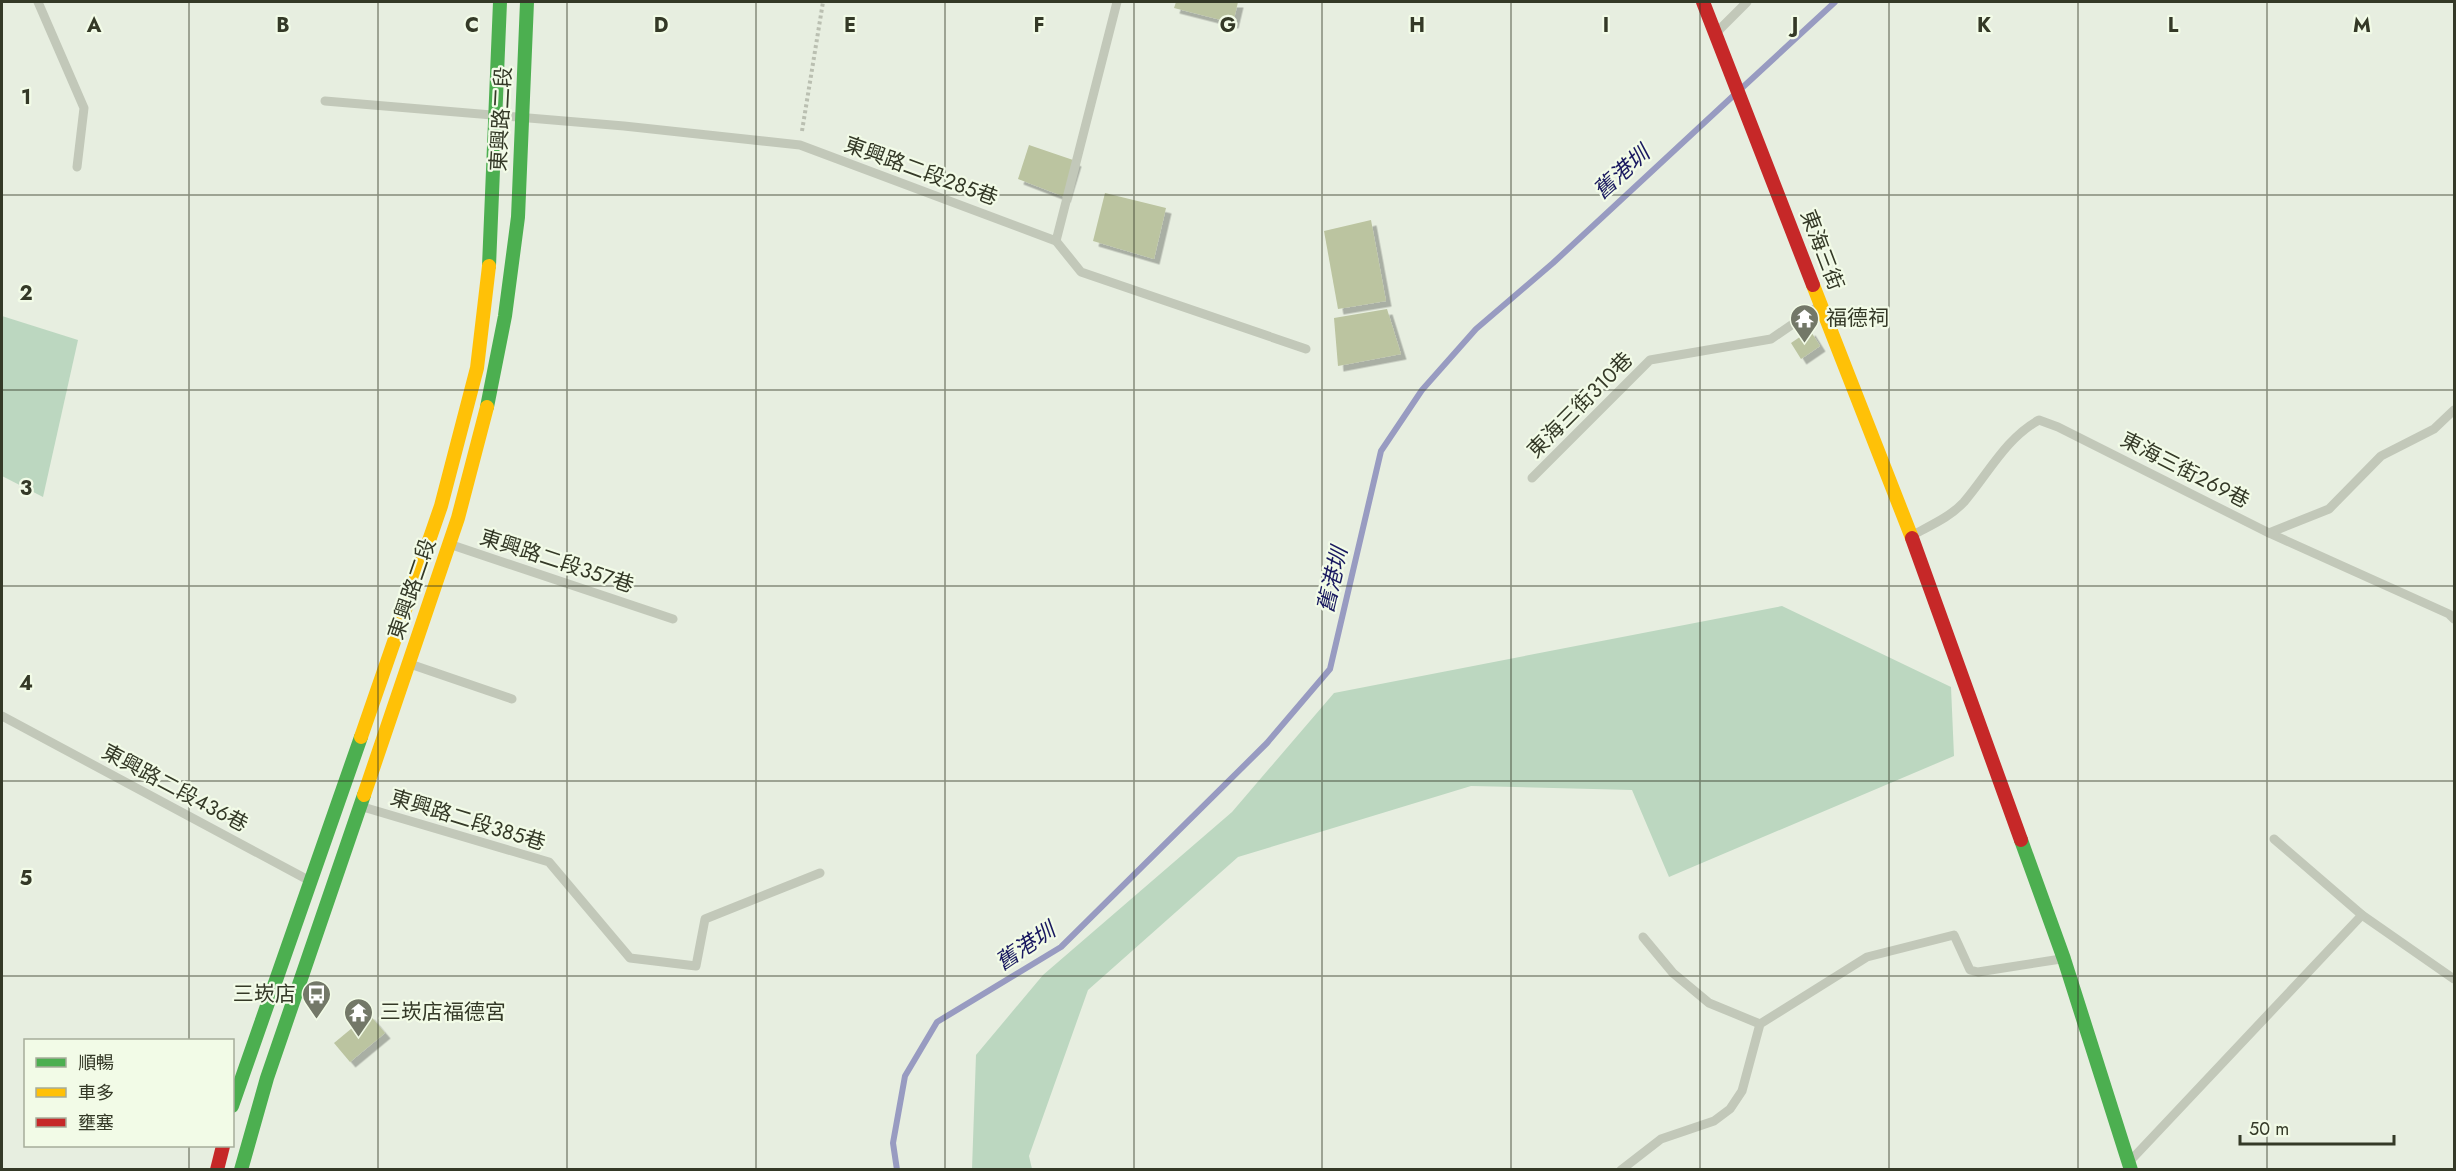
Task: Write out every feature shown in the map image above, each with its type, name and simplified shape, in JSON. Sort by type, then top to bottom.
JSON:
[{"type":"main road","name":"東興路二段","points":[[234,1100],[430,536],[477,368],[492,239],[500,2]]},
{"type":"main road","name":"東興路二段","points":[[242,1170],[267,1078],[450,544],[480,447],[516,244],[527,2]]},
{"type":"main road","points":[[1703,2],[1716,34]]},
{"type":"main road","name":"東海三街","points":[[1716,34],[1727,68],[1748,113],[1911,536],[2064,959],[2130,1165]]},
{"type":"main road","points":[[217,1170],[223,1147]]},
{"type":"lane","points":[[38,2],[84,108],[77,167]]},
{"type":"lane","points":[[1117,2],[1056,241],[1081,272],[1306,349]]},
{"type":"lane","points":[[1716,34],[1747,2]]},
{"type":"lane","name":"東興路二段285巷","points":[[325,101],[522,117],[800,145],[1056,241]]},
{"type":"lane","name":"東海三街310巷","points":[[1532,478],[1650,360],[1771,339],[1821,304]]},
{"type":"lane","points":[[2269,533],[2329,509],[2381,456],[2434,429],[2454,410]]},
{"type":"lane","name":"東海三街269巷","points":[[1911,536],[1945,518],[1962,503],[2022,429],[2039,420],[2058,427],[2269,533]]},
{"type":"lane","points":[[2269,533],[2449,614],[2454,619]]},
{"type":"lane","name":"東興路二段357巷","points":[[430,536],[673,618]]},
{"type":"lane","points":[[388,658],[409,663],[512,699]]},
{"type":"lane","name":"東興路二段436巷","points":[[2,716],[331,890]]},
{"type":"lane","name":"東興路二段385巷","points":[[340,797],[360,806],[549,862],[630,958],[696,966],[705,919],[820,873]]},
{"type":"lane","points":[[2274,839],[2362,915],[2454,979]]},
{"type":"lane","points":[[2130,1165],[2362,915]]},
{"type":"lane","points":[[1621,1170],[1661,1139],[1714,1121],[1730,1109],[1742,1091],[1760,1024],[1867,957],[1954,935],[1970,970],[1978,972],[2064,959]]},
{"type":"lane","points":[[1643,937],[1673,973],[1709,1003],[1760,1024]]},
{"type":"path","points":[[800,145],[823,2]]},
{"type":"green space","points":[[2,316],[78,340],[43,497],[2,476]]},
{"type":"green space","points":[[1782,606],[1951,687],[1954,756],[1669,877],[1632,790],[1471,786],[1238,857],[1088,990],[1029,1156],[1032,1169],[972,1169],[976,1055],[1043,975],[1232,812],[1334,693]]},
{"type":"building","points":[[1176,2],[1238,2],[1233,23],[1174,8]]},
{"type":"building","points":[[1029,145],[1076,161],[1065,197],[1018,179]]},
{"type":"building","points":[[1105,193],[1166,208],[1154,259],[1093,241]]},
{"type":"building","points":[[1371,220],[1386,301],[1338,309],[1324,231]]},
{"type":"building","points":[[1387,309],[1401,354],[1338,366],[1334,318]]},
{"type":"building","name":"福德祠","points":[[1810,330],[1820,346],[1801,359],[1791,343]]},
{"type":"building","name":"三崁店福德宮","points":[[369,1014],[385,1033],[350,1062],[334,1043]]},
{"type":"waterway","name":"舊港圳","points":[[1743,87],[1835,2]]},
{"type":"waterway","name":"舊港圳","points":[[897,1170],[893,1143],[905,1076],[937,1022],[1061,947],[1267,743],[1330,669],[1381,451],[1422,390],[1476,329],[1553,263],[1733,96]]},
{"type":"traffic: fast","points":[[489,266],[500,2]]},
{"type":"traffic: fast","points":[[487,407],[505,316],[518,217],[527,2]]},
{"type":"traffic: fast","points":[[234,1100],[361,737]]},
{"type":"traffic: fast","points":[[241,1170],[267,1078],[364,795]]},
{"type":"traffic: fast","points":[[2021,840],[2064,959],[2131,1170]]},
{"type":"traffic: slow","points":[[361,737],[441,506],[477,368],[489,266]]},
{"type":"traffic: slow","points":[[1813,285],[1912,538]]},
{"type":"traffic: slow","points":[[364,795],[458,518],[487,407]]},
{"type":"traffic: jam","points":[[1703,2],[1813,285]]},
{"type":"traffic: jam","points":[[1912,538],[2021,840]]},
{"type":"traffic: jam","points":[[217,1170],[223,1147]]},
{"type":"place","name":"福德祠","points":[[1805,344]]},
{"type":"place","name":"三崁店","points":[[317,1020]]},
{"type":"place","name":"三崁店福德宮","points":[[359,1038]]}]
